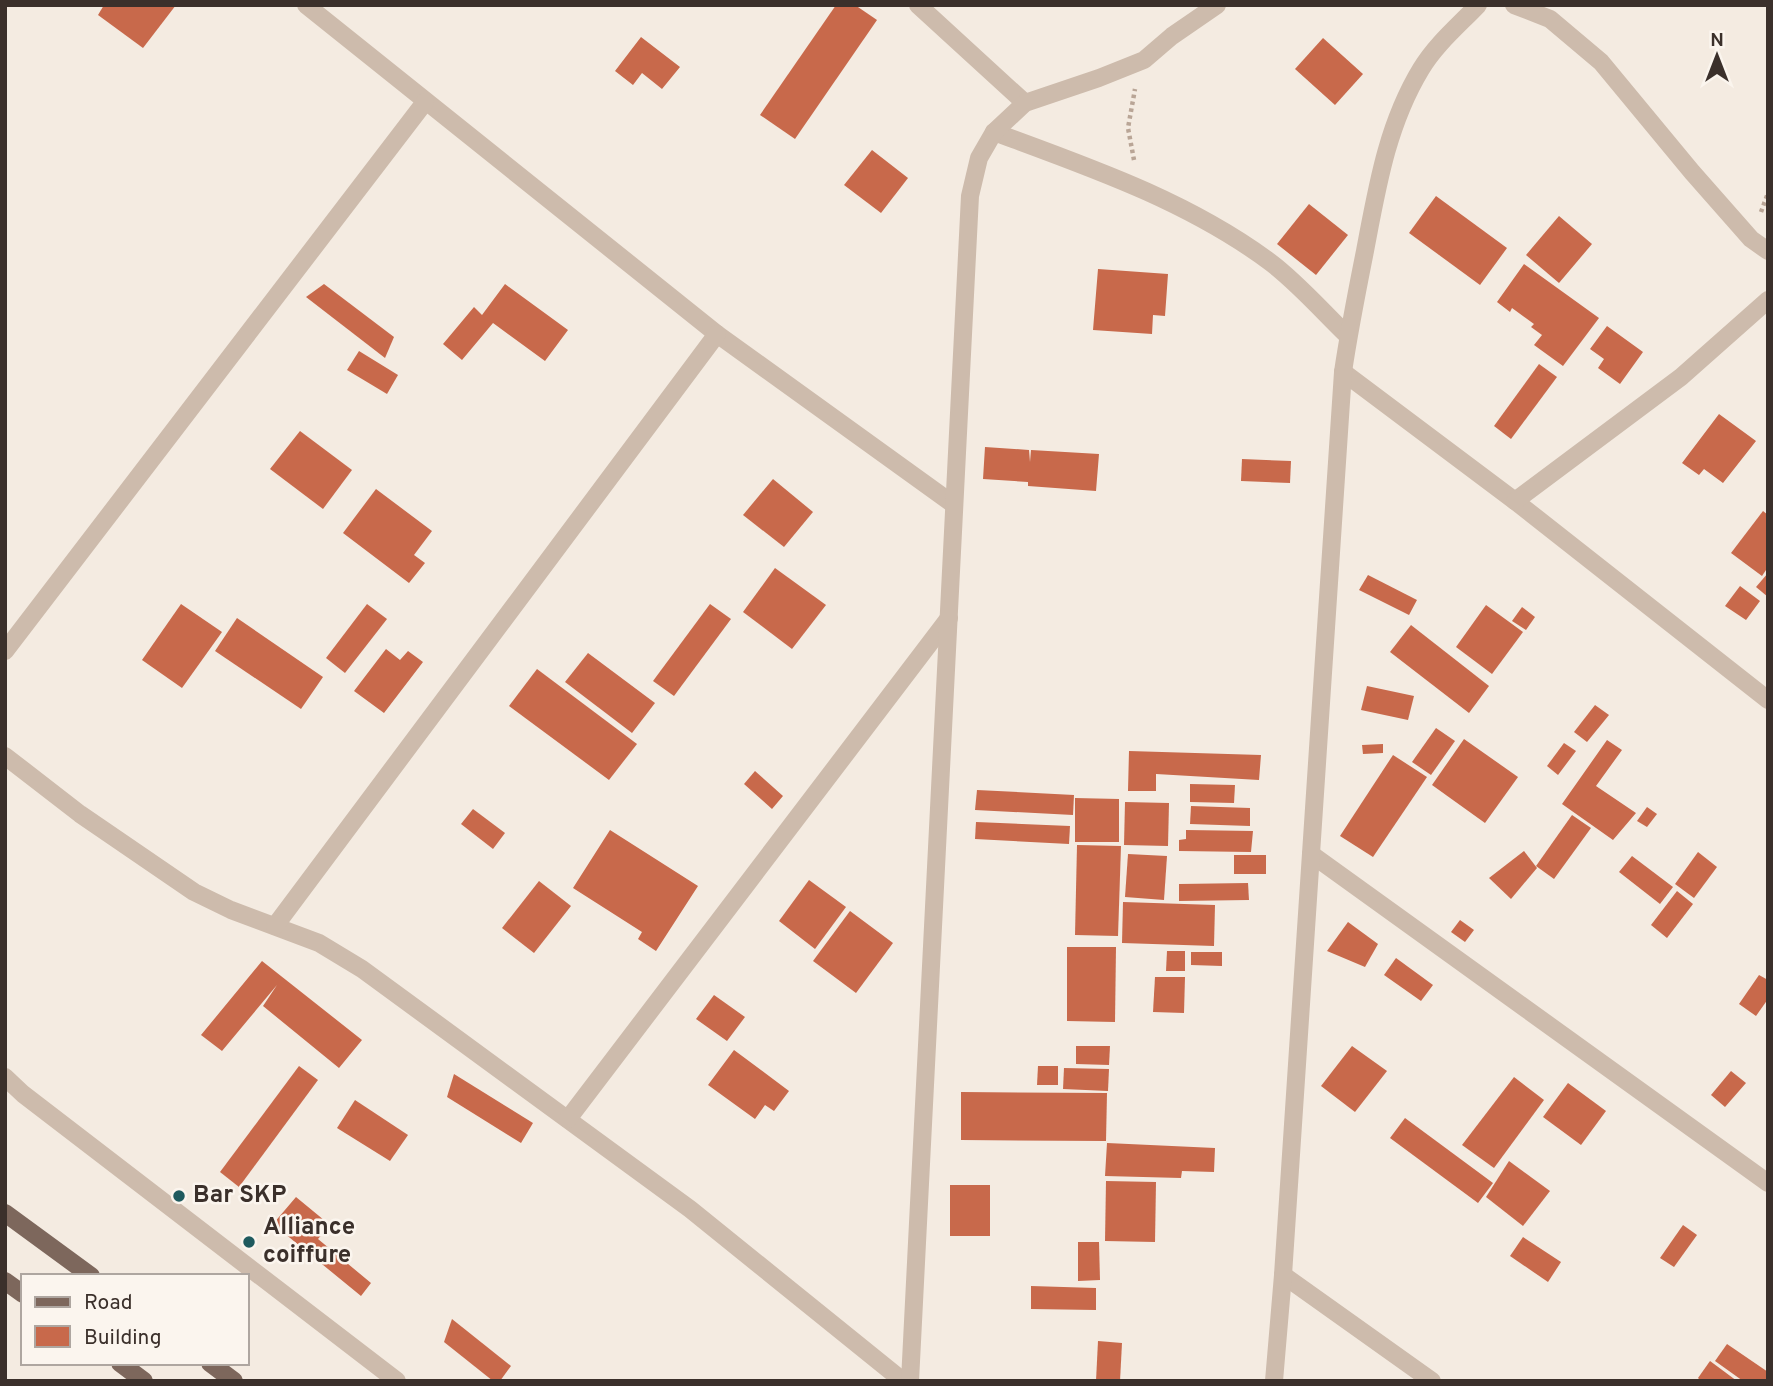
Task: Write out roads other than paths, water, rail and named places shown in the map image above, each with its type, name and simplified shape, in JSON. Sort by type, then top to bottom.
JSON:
[{"type":"main road","points":[[5,1213],[88,1274]]},
{"type":"main road","points":[[5,1281],[21,1293]]},
{"type":"main road","points":[[123,1365],[144,1381]]},
{"type":"main road","points":[[213,1365],[234,1381]]},
{"type":"street","points":[[306,5],[717,334],[953,504]]},
{"type":"street","points":[[918,5],[1025,103]]},
{"type":"street","points":[[910,1381],[970,196],[979,158],[994,132],[1025,103],[1144,60],[1172,36],[1217,5]]},
{"type":"street","points":[[1274,1381],[1343,372],[1348,336],[1380,176],[1399,112],[1422,67],[1439,44],[1478,5]]},
{"type":"street","points":[[1514,5],[1550,19],[1601,62],[1751,239],[1768,251]]},
{"type":"street","points":[[5,651],[425,102]]},
{"type":"street","points":[[994,132],[1146,190],[1230,235],[1272,263],[1348,336]]},
{"type":"street","points":[[1515,501],[1681,377],[1768,300]]},
{"type":"street","points":[[275,926],[717,334]]},
{"type":"street","points":[[1343,372],[1515,501],[1768,699]]},
{"type":"street","points":[[568,1119],[949,618]]},
{"type":"street","points":[[5,756],[80,814],[194,892],[231,910],[319,943],[362,969],[690,1209],[903,1381]]},
{"type":"street","points":[[1311,854],[1768,1183]]},
{"type":"street","points":[[5,1077],[23,1094],[397,1381]]},
{"type":"street","points":[[1283,1275],[1432,1381]]},
{"type":"place","name":"Bar SKP","points":[[179,1196]]},
{"type":"place","name":"Alliance coiffure","points":[[249,1242]]}]
